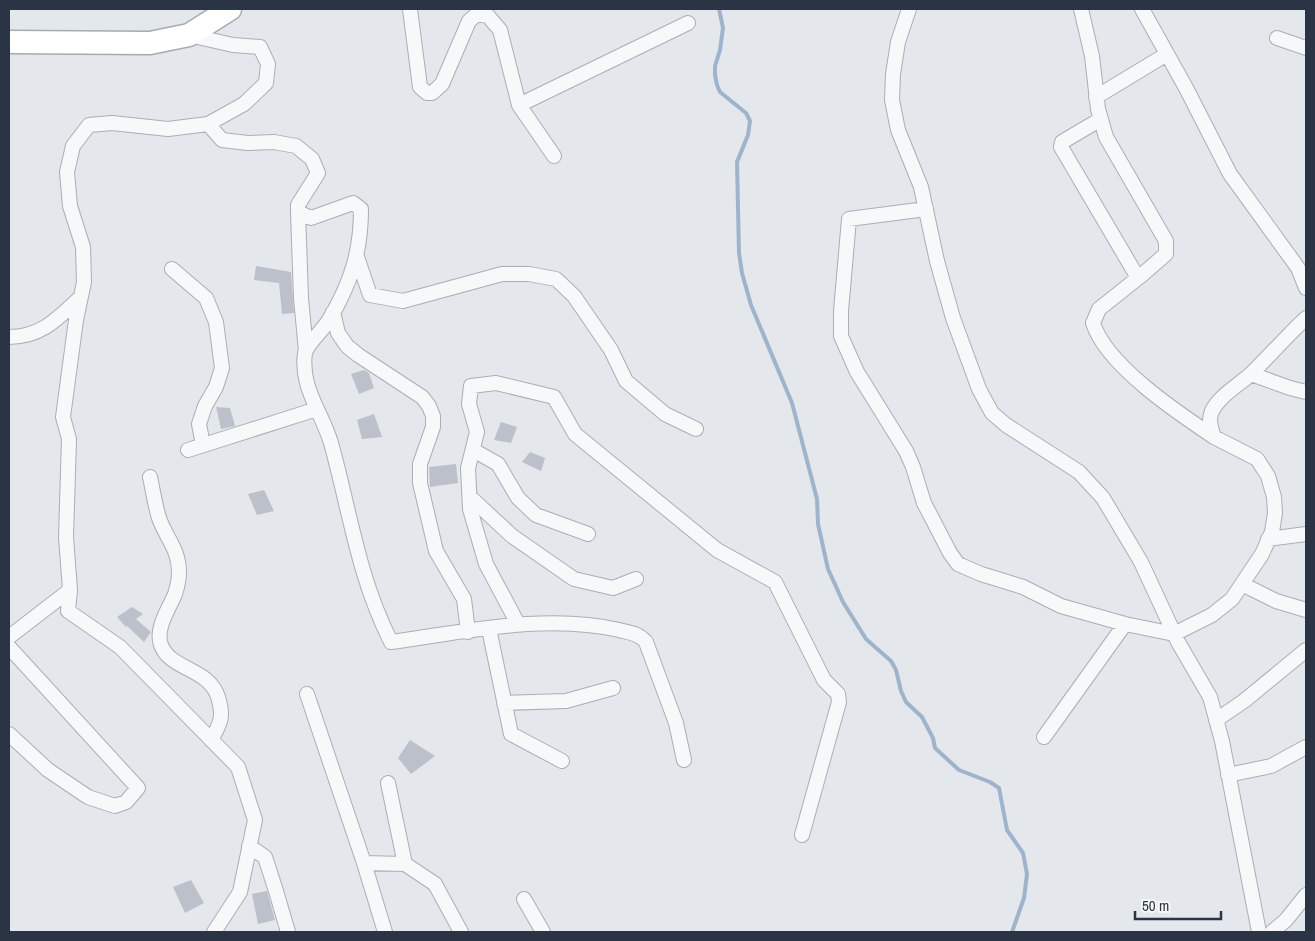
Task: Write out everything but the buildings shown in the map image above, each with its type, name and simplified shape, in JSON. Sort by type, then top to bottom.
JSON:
[{"type":"main road","points":[[9,42],[150,43],[189,35],[230,9]]},
{"type":"street","points":[[410,9],[420,87],[427,94],[442,84],[469,21],[477,14],[488,16],[500,30],[519,105],[554,156]]},
{"type":"street","points":[[909,9],[898,42],[893,74],[892,100],[898,130],[921,187],[953,318],[979,389],[992,413],[1006,425],[1079,472],[1103,498],[1141,562],[1174,634],[1210,697],[1228,775],[1259,932]]},
{"type":"street","points":[[926,209],[849,220],[841,311],[841,336],[857,372],[906,451],[924,504],[950,553],[958,564],[981,574],[1023,587],[1061,606],[1125,624],[1174,634],[1212,615],[1232,599],[1262,554],[1272,532],[1274,497],[1268,476],[1257,459],[1214,437],[1171,408],[1115,359],[1096,334],[1093,322],[1099,309],[1166,254],[1166,241],[1106,137],[1100,119],[1092,56],[1081,9]]},
{"type":"street","points":[[1142,9],[1230,174],[1298,268],[1306,288]]},
{"type":"street","points":[[519,105],[688,23]]},
{"type":"street","points":[[189,35],[233,45],[260,47],[268,64],[266,83],[244,104],[208,124],[168,129],[112,124],[89,125],[73,146],[67,172],[70,206],[83,247],[84,282],[63,417],[69,439],[66,537],[70,590],[68,611],[120,647],[238,767],[254,820],[240,892],[214,932]]},
{"type":"street","points":[[1277,38],[1306,48]]},
{"type":"street","points":[[1096,97],[1167,54]]},
{"type":"street","points":[[1100,119],[1062,142],[1061,147],[1138,278]]},
{"type":"street","points":[[208,124],[222,140],[248,143],[274,142],[296,146],[312,159],[318,173],[298,205],[301,298],[306,352],[305,381],[330,441],[362,572],[390,642],[518,624],[565,622],[609,628],[640,635],[646,642],[676,723],[684,760]]},
{"type":"street","points":[[298,212],[312,218],[353,204],[361,209],[361,231],[352,275],[329,321],[306,352]]},
{"type":"street","points":[[357,254],[370,295],[403,301],[502,274],[529,274],[556,279],[574,296],[612,350],[626,381],[665,414],[696,429]]},
{"type":"street","points":[[172,270],[206,298],[216,322],[222,368],[216,387],[205,406],[200,424],[203,445]]},
{"type":"street","points":[[9,337],[17,337],[46,328],[81,297]]},
{"type":"street","points":[[333,312],[338,333],[347,346],[358,356],[422,397],[429,406],[433,416],[433,427],[420,464],[420,483],[436,551],[464,599],[468,632]]},
{"type":"street","points":[[1214,437],[1210,427],[1213,410],[1224,397],[1306,318]]},
{"type":"street","points":[[1250,374],[1306,392]]},
{"type":"street","points":[[518,624],[486,564],[470,509],[468,468],[477,432],[469,404],[471,386],[496,383],[554,397],[575,434],[613,466],[717,550],[775,582],[824,680],[838,694],[839,702],[802,835]]},
{"type":"street","points":[[188,450],[317,410]]},
{"type":"street","points":[[473,450],[498,464],[518,498],[536,515],[588,534]]},
{"type":"street","points":[[150,477],[160,520],[175,548],[179,571],[176,592],[160,628],[160,644],[170,658],[199,674],[215,688],[221,707],[221,722],[211,740]]},
{"type":"street","points":[[470,497],[512,536],[574,579],[612,588],[636,579]]},
{"type":"street","points":[[1268,539],[1306,534]]},
{"type":"street","points":[[1242,584],[1276,601],[1306,610]]},
{"type":"street","points":[[9,637],[70,590]]},
{"type":"street","points":[[1044,738],[1125,624]]},
{"type":"street","points":[[489,629],[511,734],[562,761]]},
{"type":"street","points":[[9,647],[138,788],[126,802],[115,806],[88,797],[48,770],[9,734]]},
{"type":"street","points":[[1216,720],[1244,702],[1306,650]]},
{"type":"street","points":[[504,703],[566,700],[613,688]]},
{"type":"street","points":[[307,694],[364,863],[385,932]]},
{"type":"street","points":[[1228,775],[1270,766],[1306,747]]},
{"type":"street","points":[[388,783],[405,864]]},
{"type":"street","points":[[249,846],[264,857],[288,932]]},
{"type":"street","points":[[364,863],[405,864],[435,884],[461,932]]},
{"type":"street","points":[[1272,932],[1286,920],[1306,895]]},
{"type":"street","points":[[524,898],[543,932]]},
{"type":"waterway","points":[[719,9],[723,28],[720,50],[715,66],[717,85],[720,92],[746,113],[750,121],[748,135],[737,162],[739,253],[742,273],[751,305],[792,403],[817,499],[818,524],[828,569],[843,602],[866,639],[891,661],[896,670],[906,702],[922,717],[933,738],[935,748],[959,770],[990,782],[999,788],[1007,830],[1023,853],[1027,874],[1024,898],[1012,932]]}]
